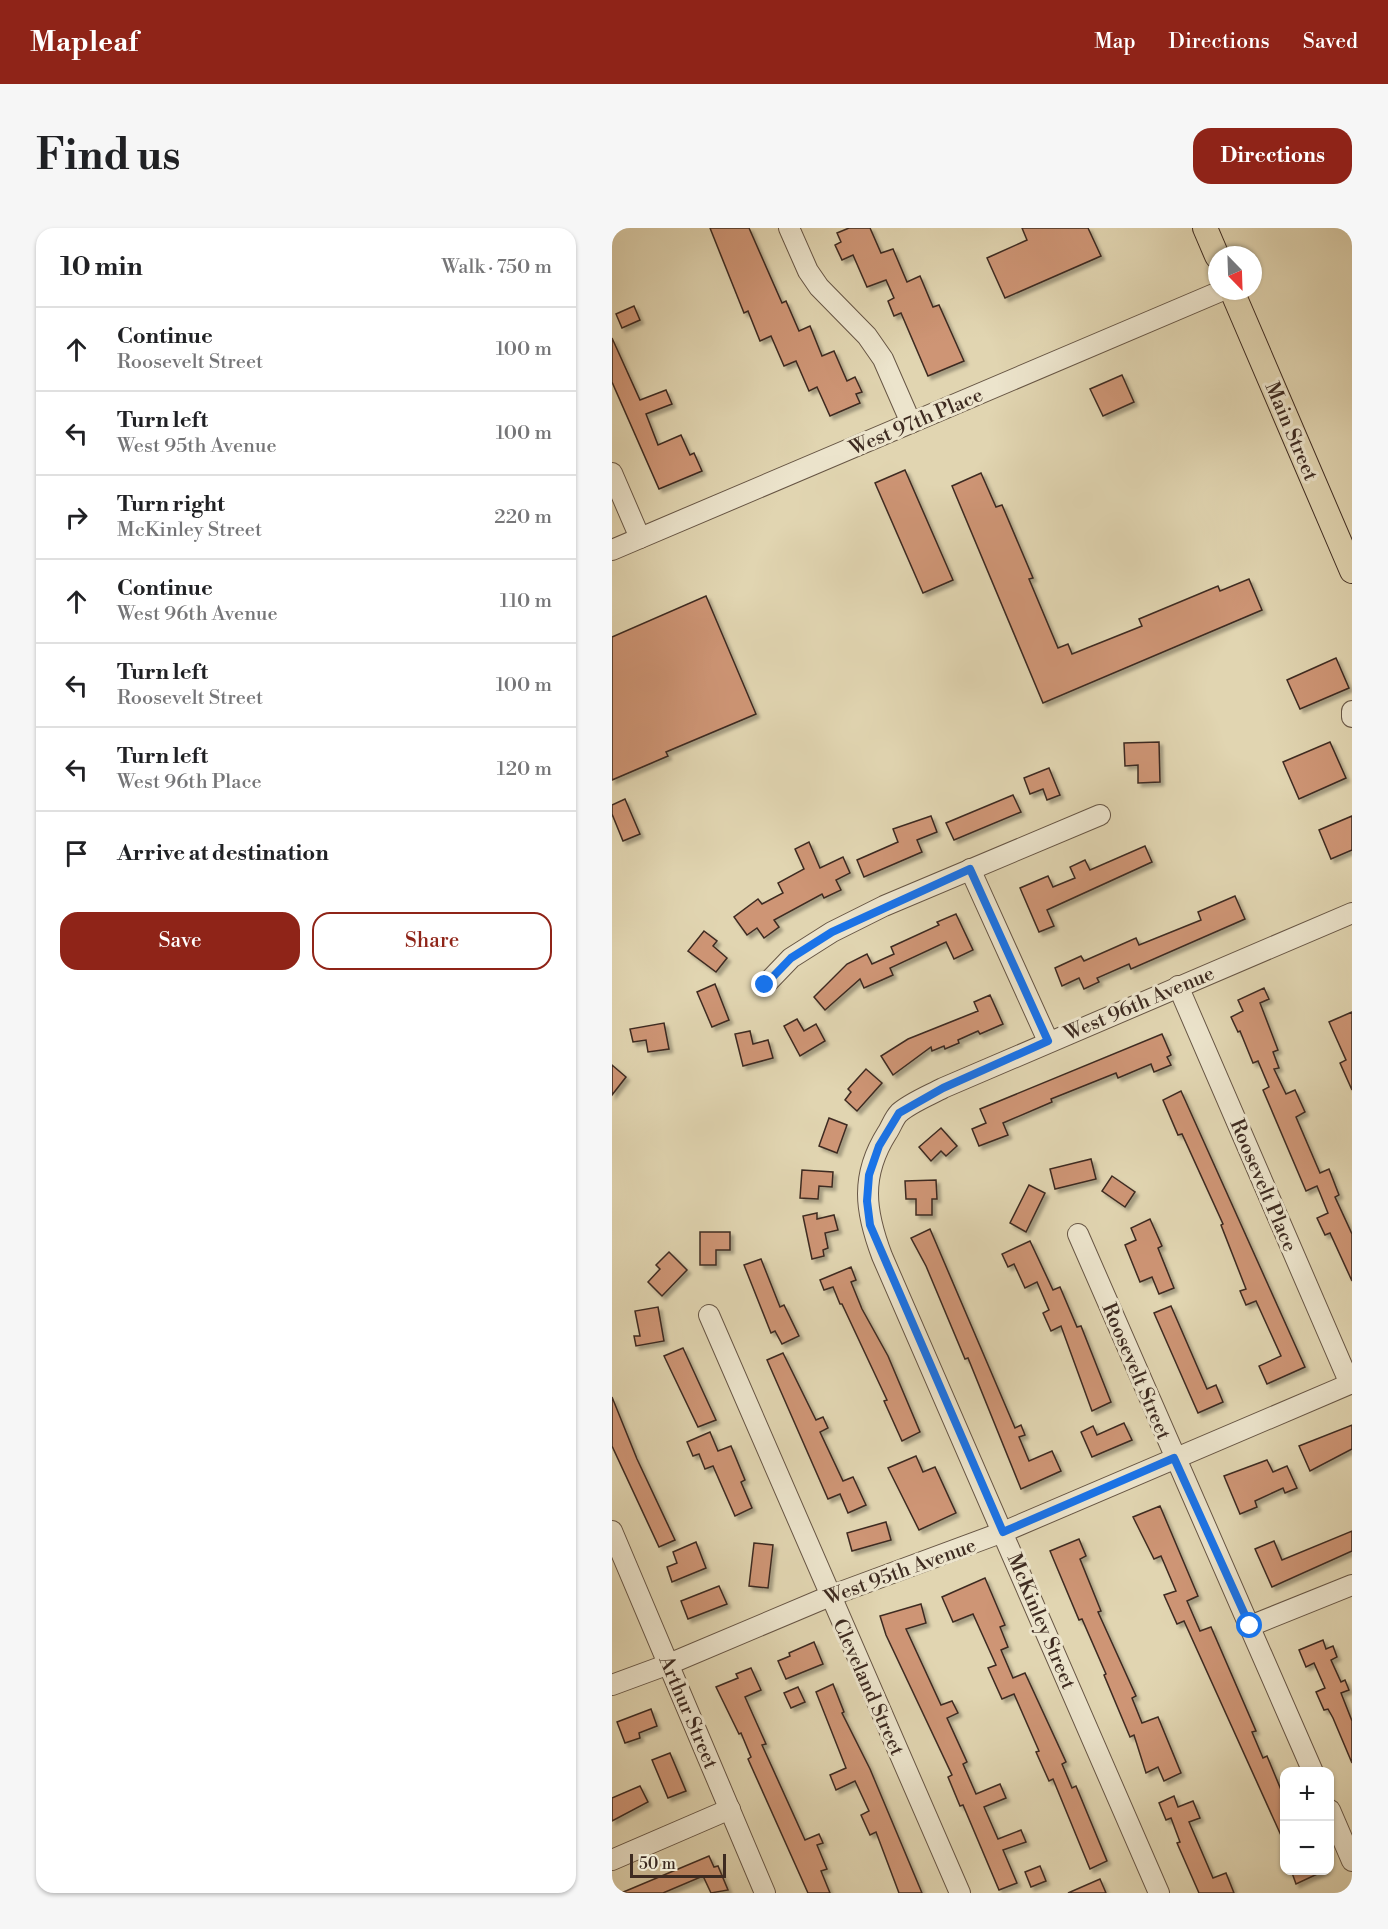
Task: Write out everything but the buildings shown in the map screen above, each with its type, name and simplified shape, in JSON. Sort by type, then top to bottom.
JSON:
[{"type":"main road","points":[[1205,228],[1213,246]]},
{"type":"main road","name":"Main Street","points":[[1236,300],[1352,571]]},
{"type":"street","points":[[789,228],[808,271],[819,287],[867,336],[883,359],[911,423]]},
{"type":"street","name":"West 97th Place","points":[[612,550],[1208,297]]},
{"type":"street","points":[[612,473],[640,538]]},
{"type":"street","points":[[765,985],[791,958],[832,932],[970,869],[1100,815]]},
{"type":"street","points":[[970,869],[1048,1041]]},
{"type":"street","name":"West 96th Avenue","points":[[879,1146],[899,1113],[943,1088],[1048,1041],[1352,913]]},
{"type":"street","name":"Roosevelt Place","points":[[1178,986],[1351,1383]]},
{"type":"street","name":"McKinley Street","points":[[879,1146],[869,1175],[867,1201],[870,1225],[1159,1893]]},
{"type":"street","name":"Roosevelt Street","points":[[1078,1234],[1311,1767]]},
{"type":"street","name":"Cleveland Street","points":[[709,1315],[960,1893]]},
{"type":"street","name":"West 95th Avenue","points":[[612,1685],[669,1664],[830,1596],[1003,1532],[1351,1383]]},
{"type":"street","name":"Arthur Street","points":[[612,1531],[765,1893]]},
{"type":"street","points":[[1250,1626],[1352,1585]]},
{"type":"street","points":[[612,1860],[730,1809]]},
{"type":"street","points":[[1334,1821],[1352,1861]]},
{"type":"route","points":[[765,985],[791,958],[832,932],[884,906],[970,869],[1048,1041],[943,1088],[899,1113],[879,1146],[869,1175],[867,1201],[870,1225],[1003,1532],[1174,1458],[1250,1626]]}]
